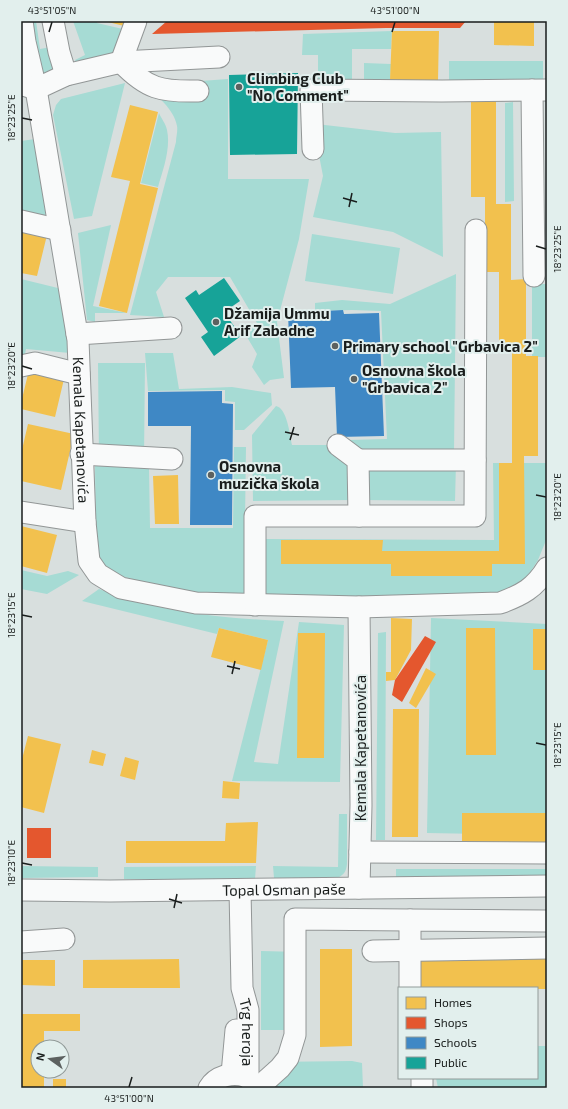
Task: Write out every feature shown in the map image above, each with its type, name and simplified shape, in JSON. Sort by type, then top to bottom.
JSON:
[{"type":"street","name":"Kemala Kapetanovića","points":[[22,21],[29,87],[60,230],[76,334],[85,522],[89,561],[98,574],[121,588],[196,603],[359,607],[500,603],[513,599],[522,594],[545,577]]},
{"type":"street","points":[[52,21],[66,75]]},
{"type":"street","points":[[121,62],[136,21]]},
{"type":"street","points":[[29,87],[66,75],[121,62],[219,57]]},
{"type":"street","points":[[121,62],[133,74],[146,84],[156,89],[184,92],[198,91]]},
{"type":"street","points":[[313,149],[311,90],[540,90],[534,276]]},
{"type":"street","points":[[21,221],[60,230]]},
{"type":"street","points":[[255,605],[256,516],[475,516],[476,230]]},
{"type":"street","points":[[76,334],[171,328]]},
{"type":"street","points":[[21,366],[35,363],[79,374]]},
{"type":"street","points":[[338,445],[358,460],[475,460]]},
{"type":"street","points":[[82,454],[172,460]]},
{"type":"street","points":[[358,460],[359,516]]},
{"type":"street","points":[[21,512],[85,522]]},
{"type":"street","name":"Kemala Kapetanovića","points":[[359,607],[361,805],[359,888]]},
{"type":"street","points":[[360,852],[547,853]]},
{"type":"street","name":"Topal Osman paše","points":[[21,890],[240,890],[547,886]]},
{"type":"street","name":"Trg heroja","points":[[240,890],[242,988],[248,1010],[250,1082]]},
{"type":"street","points":[[208,1087],[218,1079],[225,1076],[250,1082],[280,1068],[288,1058],[295,1035],[295,919],[547,920]]},
{"type":"street","points":[[410,920],[410,987]]},
{"type":"street","points":[[516,948],[518,920]]},
{"type":"street","points":[[21,942],[64,939]]},
{"type":"street","points":[[373,951],[547,948]]},
{"type":"shaded area","points":[[30,21],[36,21],[40,49],[51,47],[59,77],[45,82]]},
{"type":"shaded area","points":[[73,21],[97,21],[97,23],[127,30],[117,64],[80,69],[75,60],[85,55]]},
{"type":"shaded area","points":[[392,31],[391,49],[352,49],[352,80],[318,80],[318,55],[302,55],[303,34]]},
{"type":"shaded area","points":[[449,61],[543,61],[543,81],[449,81]]},
{"type":"shaded area","points":[[364,63],[391,64],[390,80],[364,80]]},
{"type":"shaded area","points":[[228,79],[228,179],[309,179],[299,239],[277,322],[284,378],[270,380],[264,385],[252,367],[257,354],[244,332],[257,323],[230,277],[168,277],[156,292],[164,317],[130,315],[176,142],[177,130],[175,120],[169,108],[145,85]]},
{"type":"shaded area","points":[[125,83],[92,216],[74,219],[53,115],[56,105],[61,99]]},
{"type":"shaded area","points":[[513,102],[514,201],[505,202],[505,103]]},
{"type":"shaded area","points":[[159,113],[165,123],[168,144],[166,159],[158,187],[141,183]]},
{"type":"shaded area","points":[[316,124],[395,133],[441,132],[443,257],[393,232],[313,217],[323,176],[317,145]]},
{"type":"shaded area","points":[[35,139],[46,217],[21,212],[21,141]]},
{"type":"shaded area","points":[[111,225],[93,306],[127,313],[95,313],[95,322],[87,320],[78,233]]},
{"type":"shaded area","points":[[312,234],[400,248],[393,294],[305,281]]},
{"type":"shaded area","points":[[456,274],[454,453],[373,455],[351,448],[350,440],[387,439],[381,311],[315,311],[315,303],[342,300],[390,304]]},
{"type":"shaded area","points":[[21,279],[62,289],[70,353],[26,349],[22,370]]},
{"type":"shaded area","points":[[532,284],[547,284],[547,357],[532,357]]},
{"type":"shaded area","points":[[145,353],[173,353],[179,389],[232,387],[271,393],[272,405],[244,430],[235,430],[235,402],[225,401],[225,390],[148,391]]},
{"type":"shaded area","points":[[98,363],[145,363],[144,458],[99,458]]},
{"type":"shaded area","points":[[276,406],[283,412],[289,429],[292,445],[327,445],[348,462],[354,500],[253,501],[252,435]]},
{"type":"shaded area","points":[[234,447],[246,447],[244,596],[179,591],[113,574],[107,569],[96,548],[95,466],[149,468],[150,528],[233,528]]},
{"type":"shaded area","points":[[361,463],[456,463],[455,501],[362,500]]},
{"type":"shaded area","points":[[493,463],[547,463],[547,538],[538,560],[528,576],[495,601],[266,600],[266,539],[494,540]]},
{"type":"shaded area","points":[[21,570],[47,576],[68,571],[79,575],[47,594],[21,589]]},
{"type":"shaded area","points":[[99,589],[144,603],[213,616],[284,621],[254,762],[278,764],[299,622],[344,625],[340,782],[232,781],[268,640],[219,628],[217,634],[82,601]]},
{"type":"shaded area","points":[[431,618],[547,624],[547,835],[427,833]]},
{"type":"shaded area","points":[[386,632],[385,840],[376,840],[378,633]]},
{"type":"shaded area","points":[[339,814],[347,814],[347,864],[344,874],[334,879],[274,878],[273,866],[338,867]]},
{"type":"shaded area","points":[[21,866],[98,867],[98,877],[21,878]]},
{"type":"shaded area","points":[[256,866],[255,879],[124,879],[124,867]]},
{"type":"shaded area","points":[[396,869],[547,869],[547,882],[396,881]]},
{"type":"shaded area","points":[[261,951],[301,952],[301,1030],[261,1030]]},
{"type":"shaded area","points":[[538,1046],[547,1046],[547,1088],[438,1088],[436,1079],[538,1079]]},
{"type":"shaded area","points":[[352,1061],[362,1063],[363,1088],[267,1088],[265,1069],[269,1062]]},
{"type":"building: Homes","points":[[104,21],[129,21],[128,27]]},
{"type":"building: Homes","points":[[494,21],[534,21],[534,46],[494,45]]},
{"type":"building: Homes","points":[[392,31],[439,31],[438,80],[390,80]]},
{"type":"building: Homes","points":[[471,98],[496,98],[496,204],[511,204],[511,280],[526,279],[526,356],[538,356],[538,456],[524,456],[525,564],[492,564],[492,576],[391,576],[391,564],[281,564],[281,540],[383,540],[382,551],[499,551],[499,463],[512,463],[512,347],[499,347],[499,272],[485,272],[485,197],[471,197]]},
{"type":"building: Homes","points":[[130,105],[158,112],[140,184],[158,188],[127,313],[99,306],[130,181],[111,177]]},
{"type":"building: Homes","points":[[21,229],[47,235],[37,276],[21,273]]},
{"type":"building: Homes","points":[[29,370],[64,379],[55,417],[21,409],[21,403]]},
{"type":"building: Homes","points":[[28,424],[74,434],[61,490],[21,481],[21,454]]},
{"type":"building: Homes","points":[[178,475],[179,524],[155,524],[153,476]]},
{"type":"building: Homes","points":[[21,526],[57,535],[47,573],[21,566]]},
{"type":"building: Homes","points":[[391,618],[412,619],[411,650],[395,680],[386,681],[386,672],[391,672]]},
{"type":"building: Homes","points":[[219,628],[268,640],[261,670],[211,657]]},
{"type":"building: Homes","points":[[466,628],[495,628],[496,755],[466,755]]},
{"type":"building: Homes","points":[[533,629],[547,629],[547,670],[533,670]]},
{"type":"building: Homes","points":[[298,633],[325,633],[324,758],[297,758]]},
{"type":"building: Homes","points":[[426,668],[436,674],[416,708],[409,703]]},
{"type":"building: Homes","points":[[393,709],[419,709],[418,837],[392,837]]},
{"type":"building: Homes","points":[[28,736],[61,744],[44,813],[21,807],[21,763]]},
{"type":"building: Homes","points":[[92,750],[106,754],[103,766],[89,763]]},
{"type":"building: Homes","points":[[125,757],[139,761],[135,780],[120,776]]},
{"type":"building: Homes","points":[[223,781],[240,783],[239,799],[222,798]]},
{"type":"building: Homes","points":[[462,813],[547,813],[547,846],[462,846]]},
{"type":"building: Homes","points":[[258,822],[256,863],[126,863],[126,841],[225,841],[226,823]]},
{"type":"building: Homes","points":[[320,949],[352,949],[352,1046],[320,1047]]},
{"type":"building: Homes","points":[[416,955],[547,955],[547,989],[538,989],[538,987],[416,987]]},
{"type":"building: Homes","points":[[179,959],[180,988],[83,988],[83,960]]},
{"type":"building: Homes","points":[[21,960],[55,960],[55,986],[21,985]]},
{"type":"building: Homes","points":[[21,1014],[80,1014],[80,1031],[44,1031],[44,1039],[30,1039],[30,1079],[44,1079],[44,1088],[21,1088]]},
{"type":"building: Homes","points":[[53,1079],[66,1079],[66,1088],[53,1088]]},
{"type":"building: Shops","points":[[167,21],[466,21],[460,28],[386,28],[152,34]]},
{"type":"building: Shops","points":[[425,636],[436,642],[402,702],[392,695],[395,680]]},
{"type":"building: Shops","points":[[27,828],[51,828],[51,858],[27,858]]},
{"type":"building: Schools","name":"Primary school \"Grbavica 2\"","points":[[343,310],[344,314],[379,313],[384,436],[337,437],[335,387],[291,388],[288,313]]},
{"type":"building: Schools","name":"Osnovna muzička škola","points":[[222,391],[222,403],[233,404],[232,525],[190,525],[191,426],[148,426],[148,392]]},
{"type":"building: Public","points":[[298,73],[297,154],[230,155],[229,75]]},
{"type":"building: Public","name":"Džamija Ummu Arif Zabadne","points":[[224,278],[240,301],[224,312],[241,336],[214,356],[201,337],[208,332],[185,298],[196,290],[199,295]]},
{"type":"place","name":"Climbing Club \"No Comment\"","points":[[239,87]]},
{"type":"place","name":"Džamija Ummu Arif Zabadne","points":[[216,322]]},
{"type":"place","name":"Primary school \"Grbavica 2\"","points":[[335,346]]},
{"type":"place","name":"Osnovna škola \"Grbavica 2\"","points":[[354,379]]},
{"type":"place","name":"Osnovna muzička škola","points":[[211,475]]}]
